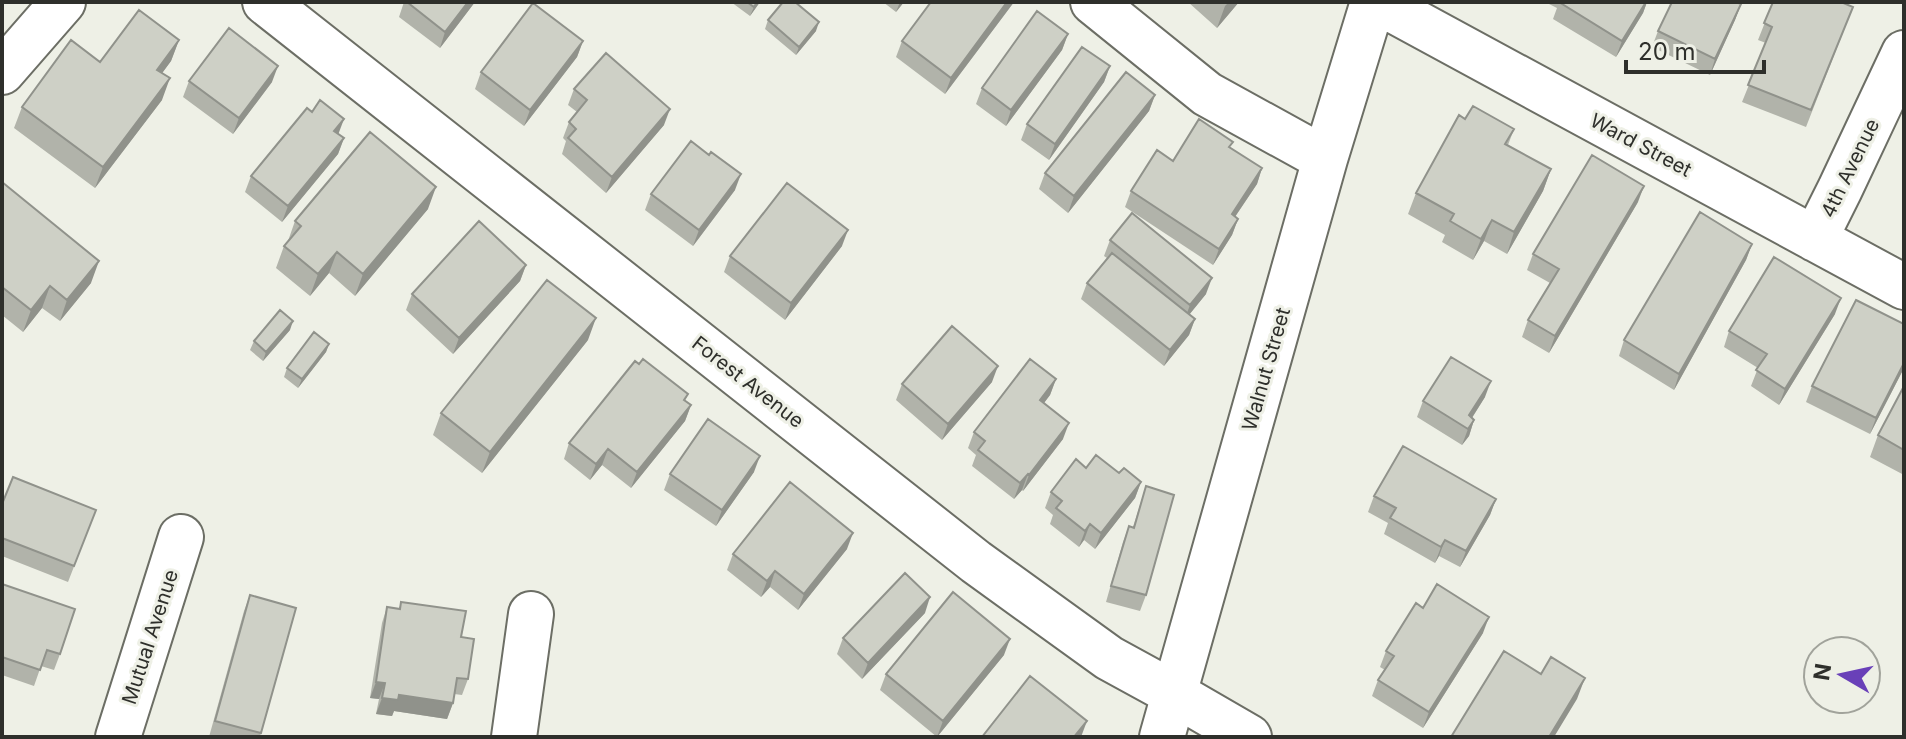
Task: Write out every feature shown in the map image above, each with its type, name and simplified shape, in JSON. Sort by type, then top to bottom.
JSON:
[{"type":"street","points":[[2,72],[63,2]]},
{"type":"street","name":"Forest Avenue","points":[[265,2],[976,562],[1109,658],[1249,737]]},
{"type":"street","points":[[1093,2],[1207,94],[1325,159]]},
{"type":"street","name":"Walnut Street","points":[[1162,737],[1325,159],[1376,2]]},
{"type":"street","name":"Ward Street","points":[[1376,2],[1904,287]]},
{"type":"street","name":"4th Avenue","points":[[1815,239],[1904,53]]},
{"type":"street","name":"Mutual Avenue","points":[[118,737],[181,537]]},
{"type":"street","points":[[514,737],[531,614]]},
{"type":"building","points":[[407,2],[468,2],[445,32]]},
{"type":"building","points":[[783,2],[795,2],[819,22],[799,47],[768,20]]},
{"type":"building","points":[[931,2],[1007,2],[951,78],[902,41]]},
{"type":"building","points":[[1559,2],[1646,2],[1622,41]]},
{"type":"building","points":[[1672,2],[1741,4],[1715,59],[1658,31]]},
{"type":"building","points":[[1773,2],[1841,2],[1853,7],[1811,110],[1748,85],[1772,27],[1764,23]]},
{"type":"building","points":[[533,3],[583,41],[530,110],[481,72]]},
{"type":"building","points":[[139,10],[179,40],[157,70],[170,78],[103,167],[22,107],[71,40],[100,62]]},
{"type":"building","points":[[1037,11],[1068,34],[1011,110],[982,88]]},
{"type":"building","points":[[229,28],[278,66],[239,118],[189,81]]},
{"type":"building","points":[[1082,47],[1110,66],[1055,144],[1027,124]]},
{"type":"building","points":[[606,53],[670,109],[612,177],[568,138],[576,129],[569,122],[587,100],[574,89]]},
{"type":"building","points":[[1126,72],[1155,95],[1074,196],[1045,173]]},
{"type":"building","points":[[320,100],[344,119],[334,131],[344,138],[288,206],[251,176],[307,108],[312,112]]},
{"type":"building","points":[[1473,106],[1514,129],[1505,144],[1551,169],[1514,232],[1492,220],[1481,239],[1450,221],[1454,214],[1416,193],[1459,115],[1465,119]]},
{"type":"building","points":[[1199,119],[1233,142],[1229,147],[1262,168],[1232,214],[1238,219],[1219,249],[1131,191],[1157,150],[1173,161]]},
{"type":"building","points":[[370,132],[436,187],[363,274],[337,252],[318,274],[284,246],[301,226],[295,221]]},
{"type":"building","points":[[691,141],[741,174],[699,230],[651,194]]},
{"type":"building","points":[[1592,155],[1644,186],[1555,336],[1528,320],[1559,269],[1533,254]]},
{"type":"building","points":[[2,182],[99,261],[67,300],[50,286],[31,310],[2,287]]},
{"type":"building","points":[[787,183],[848,230],[791,303],[730,256]]},
{"type":"building","points":[[1700,212],[1752,244],[1679,374],[1624,340]]},
{"type":"building","points":[[1132,213],[1212,278],[1190,305],[1110,240]]},
{"type":"building","points":[[479,221],[526,265],[459,338],[412,294]]},
{"type":"building","points":[[1112,253],[1195,319],[1170,350],[1087,283]]},
{"type":"building","points":[[1774,257],[1841,298],[1785,389],[1756,370],[1767,354],[1729,331]]},
{"type":"building","points":[[547,280],[596,318],[490,452],[441,413]]},
{"type":"building","points":[[1856,300],[1904,324],[1904,363],[1876,418],[1812,386]]},
{"type":"building","points":[[280,310],[293,321],[266,352],[254,341]]},
{"type":"building","points":[[952,326],[998,366],[948,424],[902,384]]},
{"type":"building","points":[[314,332],[329,344],[302,379],[287,368]]},
{"type":"building","points":[[1451,357],[1491,381],[1469,415],[1474,420],[1468,429],[1423,401]]},
{"type":"building","points":[[643,359],[688,394],[684,400],[691,405],[637,472],[608,449],[596,464],[569,443],[635,361],[639,364]]},
{"type":"building","points":[[1030,359],[1056,379],[1040,400],[1069,423],[1020,483],[978,450],[985,441],[974,432]]},
{"type":"building","points":[[1904,386],[1904,450],[1878,435]]},
{"type":"building","points":[[708,419],[760,456],[722,510],[670,474]]},
{"type":"building","points":[[1403,446],[1496,499],[1466,551],[1445,540],[1441,547],[1390,518],[1396,508],[1374,496]]},
{"type":"building","points":[[1096,455],[1119,473],[1124,468],[1141,482],[1101,533],[1090,524],[1085,531],[1056,508],[1062,501],[1051,492],[1076,459],[1086,468]]},
{"type":"building","points":[[13,477],[96,510],[74,566],[2,538],[2,504]]},
{"type":"building","points":[[790,482],[853,533],[804,594],[775,571],[767,581],[733,554]]},
{"type":"building","points":[[1146,486],[1174,495],[1146,595],[1111,586],[1129,526],[1134,528]]},
{"type":"building","points":[[905,573],[930,597],[868,663],[843,638]]},
{"type":"building","points":[[2,584],[75,609],[60,654],[47,650],[40,670],[2,657]]},
{"type":"building","points":[[1437,584],[1489,617],[1429,712],[1378,680],[1394,656],[1386,651],[1416,603],[1423,608]]},
{"type":"building","points":[[953,592],[1010,639],[943,721],[886,674]]},
{"type":"building","points":[[250,595],[296,608],[261,733],[215,721]]},
{"type":"building","points":[[401,602],[466,611],[461,637],[474,639],[468,679],[457,678],[453,703],[399,695],[398,700],[382,698],[385,683],[376,682],[387,607],[400,609]]},
{"type":"building","points":[[1504,651],[1541,674],[1551,657],[1585,678],[1549,737],[1451,737]]},
{"type":"building","points":[[1030,676],[1087,721],[1074,737],[982,737]]}]
